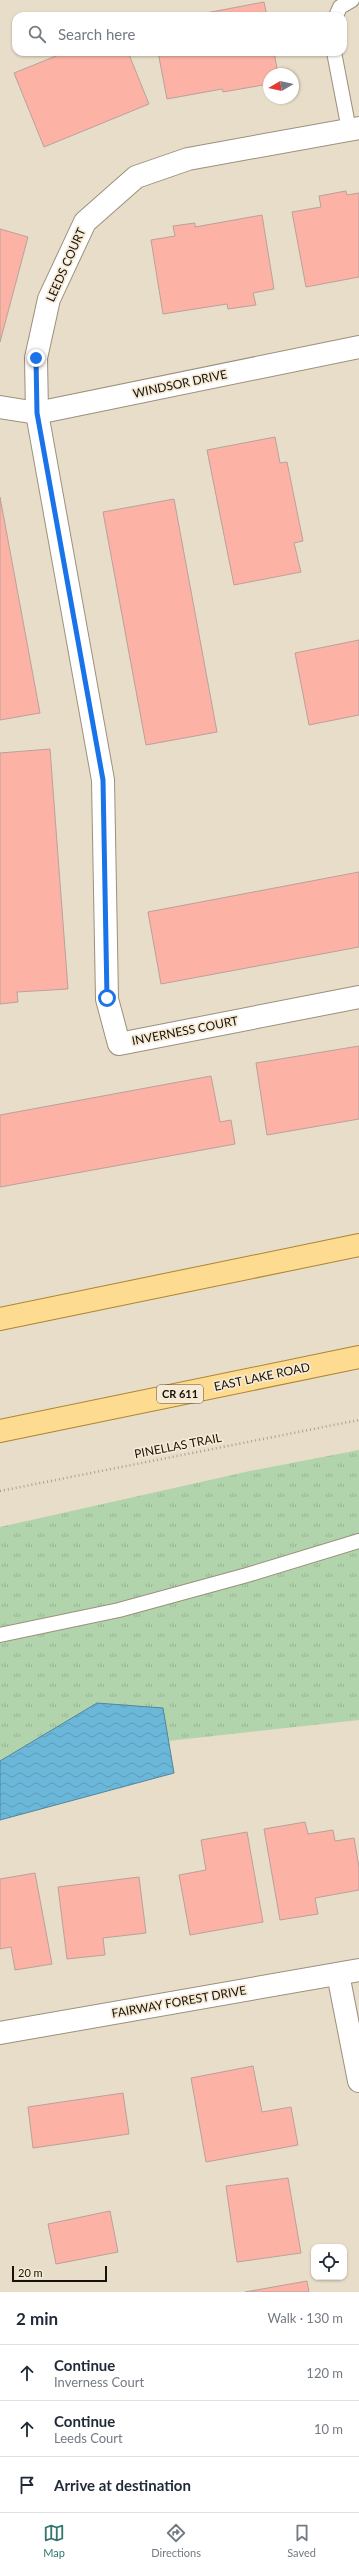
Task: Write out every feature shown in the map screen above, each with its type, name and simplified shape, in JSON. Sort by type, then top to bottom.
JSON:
[{"type":"main road","points":[[0,1318],[359,1244]]},
{"type":"main road","name":"EAST LAKE ROAD","points":[[0,1431],[359,1357]]},
{"type":"street","name":"LEEDS COURT","points":[[37,413],[36,358],[50,299],[85,222],[136,177],[188,159],[354,129]]},
{"type":"street","name":"WINDSOR DRIVE","points":[[0,407],[37,413],[359,347]]},
{"type":"street","name":"INVERNESS COURT","points":[[37,413],[103,780],[107,998],[119,1044],[359,997]]},
{"type":"street","name":"FAIRWAY FOREST DRIVE","points":[[0,2033],[349,1972]]},
{"type":"street","points":[[349,1972],[359,2081]]},
{"type":"lane","points":[[338,12],[340,7],[352,0]]},
{"type":"lane","points":[[335,56],[354,129]]},
{"type":"lane","points":[[0,1635],[132,1607],[359,1541]]},
{"type":"path","name":"PINELLAS TRAIL","points":[[0,1491],[359,1420]]},
{"type":"green space","points":[[359,1450],[359,1720],[168,1741],[163,1708],[97,1703],[0,1761],[0,1527],[250,1471]]},
{"type":"water","points":[[97,1703],[163,1708],[174,1773],[0,1820],[0,1761]]},
{"type":"building","points":[[264,2],[266,12],[211,12]]},
{"type":"building","points":[[56,56],[130,56],[149,104],[44,147],[14,73]]},
{"type":"building","points":[[159,56],[275,56],[277,68],[263,68],[263,85],[223,92],[222,89],[167,99]]},
{"type":"building","points":[[346,191],[347,195],[359,193],[359,277],[306,287],[292,212],[321,207],[319,196]]},
{"type":"building","points":[[262,215],[274,289],[253,293],[256,305],[228,309],[227,304],[163,314],[151,240],[175,236],[173,226],[195,223],[195,227]]},
{"type":"building","points":[[0,229],[28,237],[0,342]]},
{"type":"building","points":[[275,437],[280,463],[287,462],[303,541],[294,543],[301,572],[234,585],[207,450]]},
{"type":"building","points":[[0,497],[40,713],[0,720]]},
{"type":"building","points":[[174,499],[217,732],[146,745],[103,512]]},
{"type":"building","points":[[359,640],[359,715],[309,725],[295,653]]},
{"type":"building","points":[[50,749],[68,989],[17,992],[18,1002],[0,1004],[0,753]]},
{"type":"building","points":[[359,872],[359,947],[161,984],[148,912]]},
{"type":"building","points":[[359,1046],[359,1119],[267,1135],[256,1063]]},
{"type":"building","points":[[211,1076],[220,1122],[231,1120],[235,1144],[0,1187],[0,1115]]},
{"type":"building","points":[[305,1822],[308,1834],[333,1830],[335,1841],[354,1838],[359,1867],[359,1890],[315,1898],[318,1914],[280,1920],[264,1829]]},
{"type":"building","points":[[247,1832],[263,1922],[190,1935],[179,1875],[206,1870],[201,1840]]},
{"type":"building","points":[[35,1873],[52,1964],[15,1970],[11,1947],[0,1949],[0,1879]]},
{"type":"building","points":[[139,1877],[146,1933],[103,1938],[105,1955],[67,1959],[58,1887]]},
{"type":"building","points":[[253,2066],[262,2112],[291,2107],[298,2145],[206,2162],[191,2078]]},
{"type":"building","points":[[123,2093],[129,2134],[33,2148],[28,2107]]},
{"type":"building","points":[[288,2178],[301,2253],[237,2262],[226,2186]]},
{"type":"building","points":[[110,2211],[118,2252],[56,2264],[48,2224]]},
{"type":"building","points":[[307,2281],[309,2292],[245,2292]]},
{"type":"route","points":[[36,358],[37,413],[103,780],[107,998]]}]
